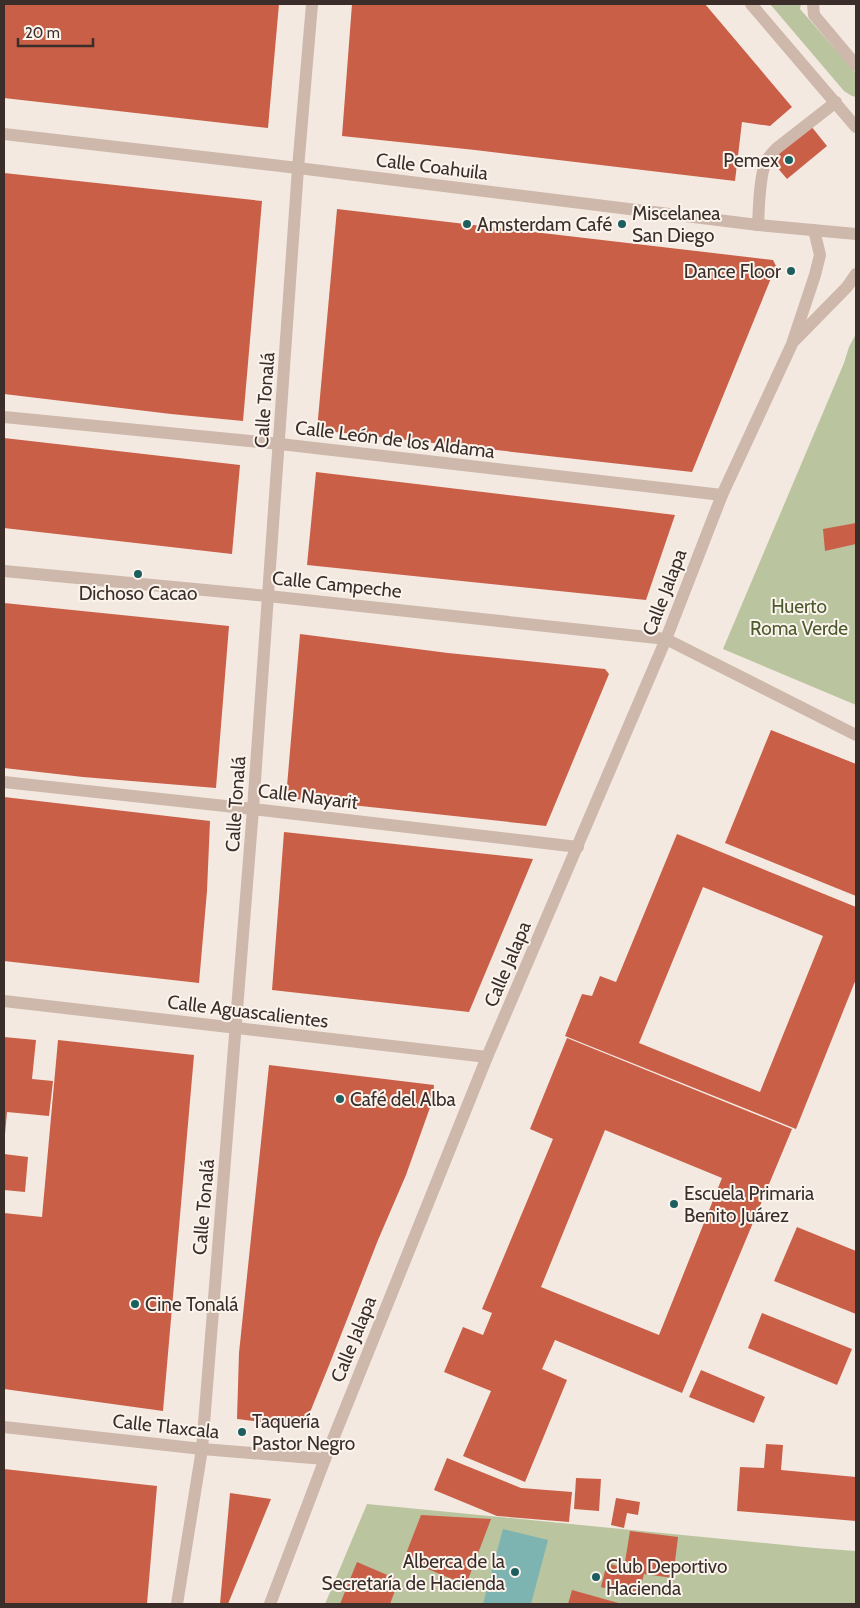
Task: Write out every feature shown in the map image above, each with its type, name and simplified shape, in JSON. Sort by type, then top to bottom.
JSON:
[{"type":"street","name":"Calle Tonalá","points":[[177,1604],[202,1449],[253,809],[298,168],[312,4]]},
{"type":"street","points":[[751,4],[836,102],[852,113],[856,127]]},
{"type":"street","points":[[813,4],[814,15],[856,65]]},
{"type":"street","points":[[758,225],[763,173],[770,155],[836,102]]},
{"type":"street","name":"Calle Coahuila","points":[[4,134],[758,225],[856,234]]},
{"type":"street","name":"Calle Jalapa","points":[[270,1604],[325,1459],[487,1057],[666,639],[722,495],[792,344],[820,255],[814,230]]},
{"type":"street","name":"Calle Jalapa","points":[[792,344],[856,274]]},
{"type":"street","name":"Calle León de los Aldama","points":[[4,417],[280,444],[722,495]]},
{"type":"street","name":"Calle Campeche","points":[[4,571],[268,596],[666,639]]},
{"type":"street","points":[[666,639],[856,735]]},
{"type":"street","name":"Calle Nayarit","points":[[4,782],[578,847]]},
{"type":"street","name":"Calle Aguascalientes","points":[[4,1001],[487,1057]]},
{"type":"street","name":"Calle Tlaxcala","points":[[4,1427],[202,1449],[325,1459]]},
{"type":"green space","points":[[770,4],[801,4],[800,9],[856,73],[856,97],[844,91]]},
{"type":"green space","name":"Huerto Roma Verde","points":[[856,334],[856,705],[723,649]]},
{"type":"green space","name":"Club Deportivo Hacienda","points":[[367,1504],[856,1551],[856,1604],[325,1604]]},
{"type":"water","name":"Alberca de la Secretaría de Hacienda","points":[[503,1529],[548,1540],[531,1604],[483,1604]]},
{"type":"building","points":[[4,4],[279,4],[268,128],[4,98]]},
{"type":"building","points":[[352,4],[705,4],[792,107],[770,126],[742,122],[735,181],[342,136]]},
{"type":"building","points":[[811,126],[827,146],[787,179],[770,159]]},
{"type":"building","points":[[4,173],[262,201],[243,421],[4,394]]},
{"type":"building","points":[[337,209],[773,260],[776,266],[692,472],[317,430]]},
{"type":"building","points":[[4,438],[240,465],[232,554],[4,528]]},
{"type":"building","points":[[316,472],[675,515],[646,600],[307,565]]},
{"type":"building","points":[[856,523],[856,544],[825,551],[823,529]]},
{"type":"building","points":[[4,603],[229,626],[216,788],[83,777],[4,768]]},
{"type":"building","points":[[300,634],[448,653],[605,669],[609,674],[546,826],[286,798]]},
{"type":"building","points":[[771,730],[856,764],[856,896],[725,843]]},
{"type":"building","points":[[4,797],[210,821],[207,891],[199,983],[4,961]]},
{"type":"building","points":[[284,832],[533,859],[469,1012],[272,990]]},
{"type":"building","points":[[677,834],[856,907],[856,979],[796,1129],[565,1036],[582,994],[592,996],[600,976],[616,982]],"holes":[[[703,887],[823,936],[760,1092],[639,1043]]]},
{"type":"building","points":[[4,1037],[36,1040],[32,1079],[53,1081],[49,1116],[7,1112],[5,1134],[4,1134]]},
{"type":"building","points":[[567,1038],[792,1129],[682,1393],[555,1340],[542,1369],[567,1380],[525,1482],[463,1456],[491,1391],[444,1372],[463,1327],[483,1335],[492,1313],[482,1309],[553,1139],[530,1129]],"holes":[[[605,1130],[722,1178],[659,1335],[541,1287]]]},
{"type":"building","points":[[58,1040],[194,1055],[163,1411],[4,1389],[4,1213],[42,1217]]},
{"type":"building","points":[[269,1065],[434,1085],[433,1099],[406,1175],[378,1240],[304,1427],[237,1419],[239,1353]]},
{"type":"building","points":[[4,1154],[28,1157],[25,1192],[4,1190]]},
{"type":"building","points":[[797,1227],[856,1251],[856,1314],[774,1281]]},
{"type":"building","points":[[762,1313],[852,1349],[837,1385],[748,1348]]},
{"type":"building","points":[[701,1370],[765,1397],[754,1423],[689,1397]]},
{"type":"building","points":[[766,1444],[783,1445],[781,1470],[856,1477],[856,1521],[737,1511],[740,1467],[764,1468]]},
{"type":"building","points":[[447,1458],[521,1488],[572,1492],[569,1522],[497,1516],[434,1490]]},
{"type":"building","points":[[4,1469],[157,1486],[147,1604],[4,1604]]},
{"type":"building","points":[[576,1478],[601,1479],[599,1511],[574,1509]]},
{"type":"building","points":[[230,1493],[271,1499],[228,1604],[220,1604]]},
{"type":"building","points":[[616,1498],[640,1502],[638,1515],[627,1513],[624,1528],[611,1525]]},
{"type":"building","points":[[421,1515],[491,1519],[466,1585],[404,1559]]},
{"type":"building","points":[[630,1531],[678,1537],[673,1578],[644,1574],[638,1596],[601,1587],[607,1563],[624,1568]]},
{"type":"building","points":[[357,1562],[399,1580],[390,1604],[340,1604]]},
{"type":"building","points":[[572,1590],[622,1604],[568,1604]]},
{"type":"place","name":"Pemex","points":[[789,160]]},
{"type":"place","name":"Amsterdam Café","points":[[467,224]]},
{"type":"place","name":"Miscelanea San Diego","points":[[622,224]]},
{"type":"place","name":"Dance Floor","points":[[791,271]]},
{"type":"place","name":"Dichoso Cacao","points":[[138,574]]},
{"type":"place","name":"Café del Alba","points":[[340,1099]]},
{"type":"place","name":"Escuela Primaria Benito Juárez","points":[[674,1204]]},
{"type":"place","name":"Cine Tonalá","points":[[135,1304]]},
{"type":"place","name":"Taquería Pastor Negro","points":[[242,1432]]},
{"type":"place","name":"Alberca de la Secretaría de Hacienda","points":[[515,1572]]},
{"type":"place","name":"Club Deportivo Hacienda","points":[[596,1577]]}]
